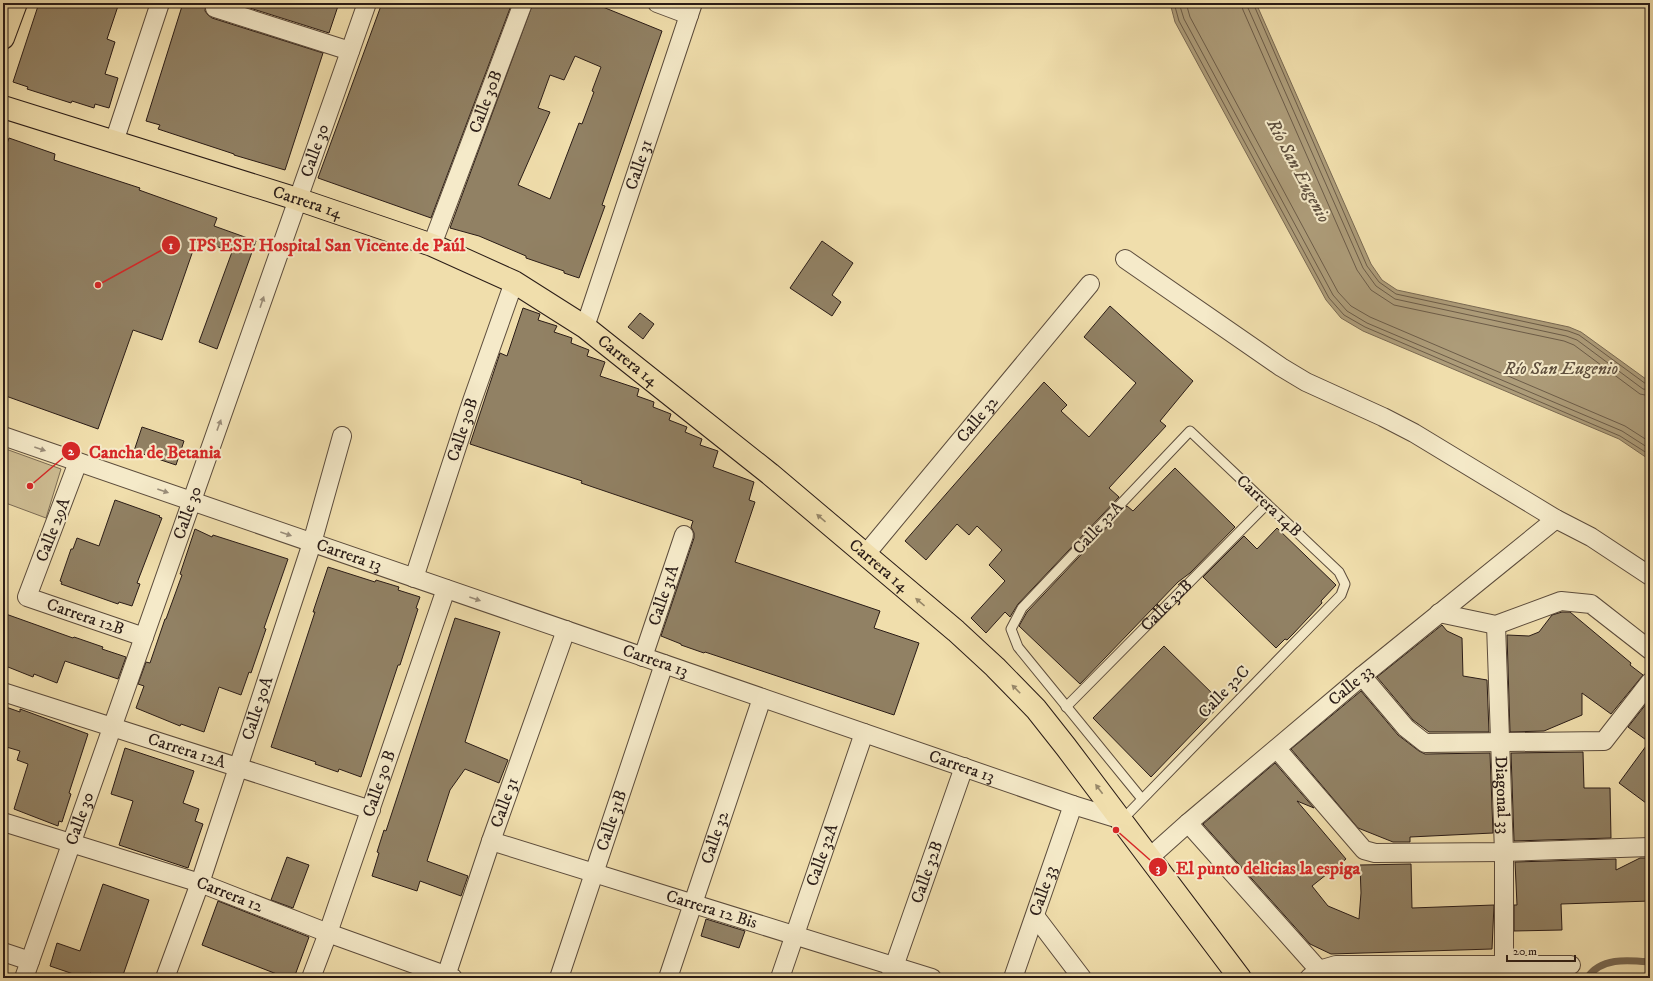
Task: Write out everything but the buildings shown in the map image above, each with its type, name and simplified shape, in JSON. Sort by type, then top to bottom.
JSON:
[{"type":"main road","points":[[3,38],[16,3]]},
{"type":"main road","name":"Carrera 14","points":[[3,107],[297,199],[432,245],[514,282],[585,327],[764,469],[995,667],[1036,709],[1122,820]]},
{"type":"main road","points":[[1122,820],[1240,978]]},
{"type":"street","points":[[114,142],[160,3]]},
{"type":"street","name":"Calle 30","points":[[24,978],[73,843],[112,727],[366,3]]},
{"type":"street","name":"Calle 30B","points":[[432,245],[523,3]]},
{"type":"street","points":[[658,3],[691,9]]},
{"type":"street","points":[[216,8],[350,51]]},
{"type":"street","name":"Calle 31","points":[[585,327],[691,9]]},
{"type":"street","points":[[1125,259],[1281,367],[1306,382],[1383,417],[1414,433],[1556,519],[1591,537],[1650,576]]},
{"type":"street","name":"Calle 30B","points":[[414,578],[472,401],[514,282]]},
{"type":"street","name":"Calle 32","points":[[865,555],[1090,284]]},
{"type":"street","name":"Carrera 13","points":[[3,436],[1073,805],[1122,820]]},
{"type":"street","name":"Calle 30A","points":[[165,978],[200,883],[312,543],[342,436]]},
{"type":"street","name":"Calle 29A","points":[[27,597],[78,462]]},
{"type":"street","name":"Calle 33","points":[[1150,857],[1362,676],[1556,519]]},
{"type":"street","name":"Calle 31A","points":[[643,657],[684,535]]},
{"type":"street","name":"Calle 30 B","points":[[311,978],[371,810],[446,589]]},
{"type":"street","name":"Carrera 12B","points":[[27,597],[144,637]]},
{"type":"street","points":[[1439,613],[1496,625],[1561,601],[1591,604],[1650,650]]},
{"type":"street","name":"Diagonal 33","points":[[1496,625],[1504,852],[1504,965]]},
{"type":"street","name":"Calle 31","points":[[449,977],[491,841],[566,630]]},
{"type":"street","name":"Calle 31B","points":[[559,978],[664,664]]},
{"type":"street","points":[[1362,676],[1406,728],[1425,743],[1604,741],[1650,682]]},
{"type":"street","name":"Carrera 12A","points":[[3,692],[371,810]]},
{"type":"street","name":"Calle 32","points":[[668,978],[762,698]]},
{"type":"street","name":"Calle 32A","points":[[780,978],[864,733]]},
{"type":"street","points":[[1277,749],[1364,850],[1375,854],[1504,852],[1650,847]]},
{"type":"street","name":"Calle 32B","points":[[892,972],[964,767]]},
{"type":"street","name":"Calle 33","points":[[1013,978],[1073,805]]},
{"type":"street","name":"Carrera 12","points":[[3,822],[200,883],[328,933],[449,977]]},
{"type":"street","points":[[1188,823],[1314,974],[1336,965],[1571,965]]},
{"type":"street","name":"Carrera 12 Bis","points":[[491,841],[795,935],[892,972],[932,978]]},
{"type":"street","points":[[1035,916],[1082,978]]},
{"type":"street","points":[[3,952],[30,961]]},
{"type":"lane","name":"Carrera 14B","points":[[1190,431],[1339,572],[1345,584]]},
{"type":"lane","name":"Calle 32A","points":[[1066,707],[1018,647],[1011,629],[1022,608],[1190,431]]},
{"type":"lane","name":"Calle 32B","points":[[1066,707],[1267,504]]},
{"type":"lane","name":"Calle 32C","points":[[1122,820],[1341,595],[1345,584]]},
{"type":"lane","points":[[1066,707],[1142,799]]},
{"type":"shaded area","points":[[3,448],[61,469],[46,518],[3,502]]},
{"type":"water","name":"Río San Eugenio","points":[[1170,3],[1256,3],[1371,264],[1382,280],[1397,290],[1569,327],[1581,332],[1650,382],[1650,460],[1619,439],[1363,331],[1341,318],[1326,300],[1175,22]]},
{"type":"waterway","points":[[1587,978],[1593,971],[1607,963],[1616,961],[1650,962]]},
{"type":"place","name":"IPS ESE Hospital San Vicente de Paúl","points":[[98,285]]},
{"type":"place","name":"Cancha de Betania","points":[[30,486]]},
{"type":"place","name":"El punto delicias la espiga","points":[[1116,830]]}]
